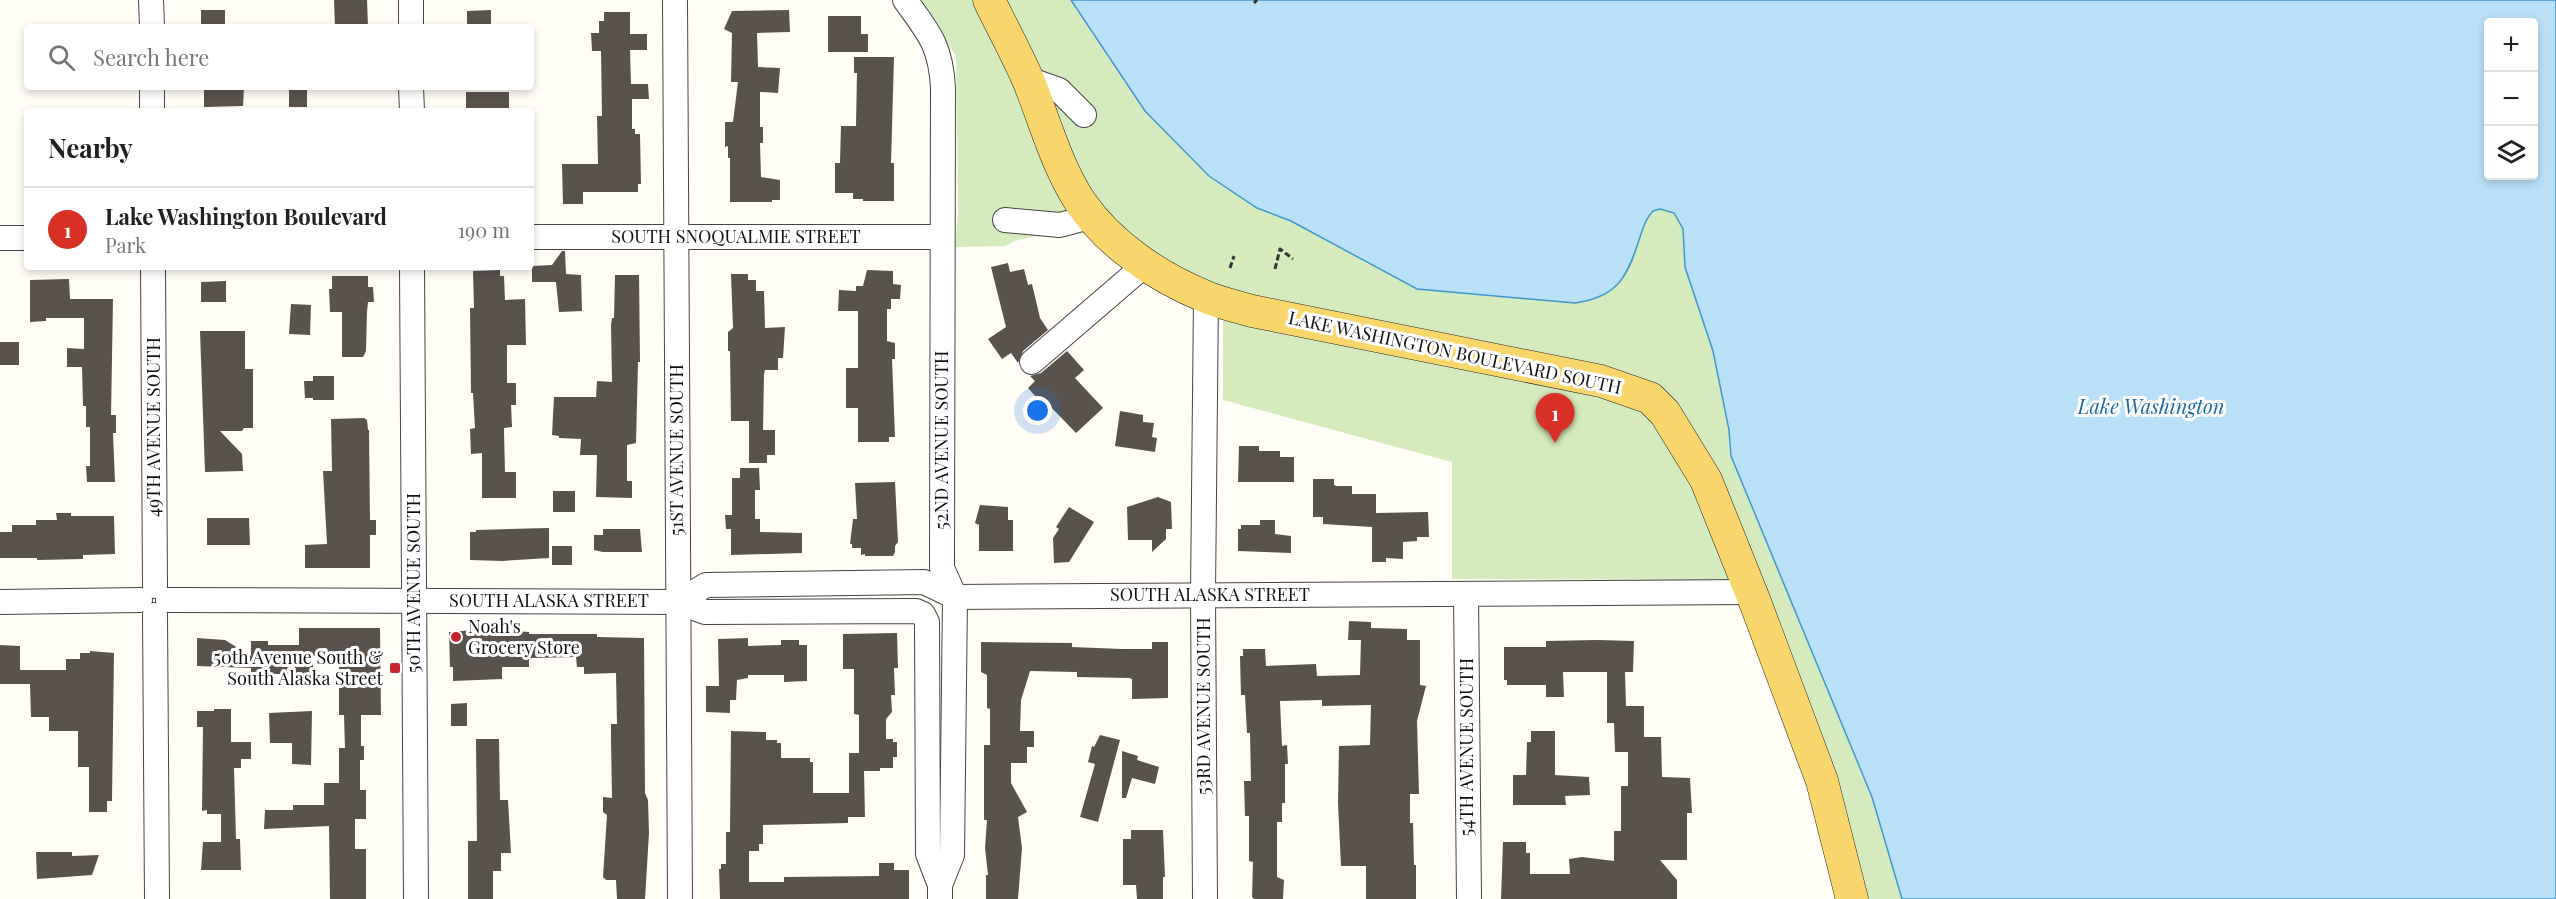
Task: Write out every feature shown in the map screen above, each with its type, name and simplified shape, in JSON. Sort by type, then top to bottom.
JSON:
[{"type":"main road","name":"LAKE WASHINGTON BOULEVARD SOUTH","points":[[988,0],[1028,79],[1060,164],[1082,204],[1109,234],[1146,264],[1206,297],[1252,311],[1601,381],[1650,398],[1665,412],[1706,480],[1750,592],[1822,781],[1852,899]]},
{"type":"street","points":[[152,0],[152,24]]},
{"type":"street","points":[[411,0],[411,24]]},
{"type":"street","name":"51ST AVENUE SOUTH","points":[[675,0],[680,899]]},
{"type":"street","name":"52ND AVENUE SOUTH","points":[[905,0],[933,39],[942,69],[942,568],[955,597],[952,855],[940,892]]},
{"type":"street","points":[[1028,79],[1059,90],[1084,115]]},
{"type":"street","points":[[152,90],[152,108]]},
{"type":"street","points":[[411,90],[412,108]]},
{"type":"street","points":[[1005,220],[1060,225],[1093,216]]},
{"type":"street","name":"SOUTH SNOQUALMIE STREET","points":[[534,237],[941,237]]},
{"type":"street","points":[[0,238],[24,238]]},
{"type":"street","points":[[1032,362],[1146,264]]},
{"type":"street","name":"49TH AVENUE SOUTH","points":[[153,270],[157,899]]},
{"type":"street","name":"50TH AVENUE SOUTH","points":[[412,270],[416,899]]},
{"type":"street","name":"53RD AVENUE SOUTH","points":[[1205,899],[1203,594],[1206,297]]},
{"type":"street","name":"SOUTH ALASKA STREET","points":[[678,602],[706,585],[924,582],[955,597],[1750,592]]},
{"type":"street","name":"54TH AVENUE SOUTH","points":[[1466,594],[1469,899]]},
{"type":"street","name":"SOUTH ALASKA STREET","points":[[0,602],[414,600],[678,602],[705,612],[916,611],[923,614],[927,622]]},
{"type":"street","name":"52ND AVENUE SOUTH","points":[[927,622],[928,854],[940,892]]},
{"type":"path","points":[[1275,269],[1280,249],[1293,259]]},
{"type":"path","points":[[1230,268],[1234,256]]},
{"type":"green space","points":[[917,0],[1071,0],[1145,111],[1257,208],[1291,221],[1368,264],[1619,284],[1634,255],[1646,217],[1660,209],[1674,213],[1683,229],[1685,267],[1713,351],[1729,430],[1731,456],[1872,797],[1902,899],[1862,899],[1754,580],[1452,579],[1452,462],[1223,400],[1223,292],[1079,225],[1015,241],[1005,246],[955,247],[958,216],[956,56]]},
{"type":"water","name":"Lake Washington","points":[[1071,0],[2556,0],[2556,899],[1902,899],[1872,797],[1731,456],[1729,430],[1713,351],[1685,267],[1683,229],[1674,213],[1660,209],[1653,211],[1644,224],[1630,265],[1618,284],[1601,296],[1575,303],[1417,289],[1291,221],[1257,208],[1209,176],[1145,111]]},
{"type":"building","points":[[334,0],[367,0],[368,24],[335,24]]},
{"type":"building","points":[[201,10],[225,10],[225,24],[201,24]]},
{"type":"building","points":[[491,10],[491,24],[467,24],[467,11]]},
{"type":"building","points":[[789,10],[790,32],[757,33],[758,67],[780,68],[778,93],[760,92],[760,127],[763,127],[763,143],[760,143],[761,177],[780,180],[780,200],[730,202],[730,158],[728,158],[728,146],[725,147],[725,122],[733,122],[738,82],[731,82],[732,33],[724,29],[732,11]]},
{"type":"building","points":[[604,12],[630,12],[630,34],[647,34],[647,50],[630,50],[631,84],[648,84],[649,99],[632,99],[632,129],[635,129],[635,134],[640,134],[641,184],[638,184],[638,192],[583,192],[583,204],[563,204],[562,164],[598,164],[597,116],[602,116],[601,51],[592,51],[591,33],[599,33],[599,21],[604,21]]},
{"type":"building","points":[[828,16],[861,16],[861,34],[868,34],[868,52],[828,52]]},
{"type":"building","points":[[854,57],[894,57],[891,163],[894,163],[894,201],[863,201],[863,199],[853,199],[853,193],[835,193],[835,163],[840,163],[841,126],[856,126],[857,73],[854,73]]},
{"type":"building","points":[[204,90],[244,90],[243,106],[204,107]]},
{"type":"building","points":[[289,90],[307,90],[307,107],[289,107]]},
{"type":"building","points":[[466,92],[509,92],[509,108],[466,108]]},
{"type":"building","points":[[562,251],[565,251],[566,274],[581,275],[582,311],[559,312],[556,282],[532,282],[534,266],[552,265]]},
{"type":"building","points":[[1008,263],[1010,272],[1024,269],[1028,285],[1032,284],[1040,318],[1048,330],[1023,351],[1018,363],[1011,353],[1002,359],[988,339],[1006,327],[991,267]]},
{"type":"building","points":[[500,270],[500,276],[504,276],[505,300],[525,299],[526,345],[507,345],[507,383],[516,383],[516,405],[511,405],[512,427],[504,428],[505,472],[516,472],[516,498],[482,498],[482,453],[471,454],[470,429],[475,428],[473,393],[471,393],[470,308],[474,308],[473,271]]},
{"type":"building","points":[[867,270],[893,271],[893,284],[901,285],[900,299],[891,299],[891,309],[887,309],[887,341],[895,343],[895,359],[892,359],[895,437],[889,437],[889,442],[858,442],[858,408],[846,408],[846,368],[858,368],[858,311],[838,311],[839,290],[856,291],[856,286],[863,286]]},
{"type":"building","points":[[731,274],[748,274],[748,280],[756,280],[756,291],[764,291],[765,328],[785,327],[783,358],[778,358],[778,370],[765,370],[764,374],[763,430],[775,430],[775,455],[767,455],[767,463],[749,463],[749,421],[731,421],[728,332],[733,328]]},
{"type":"building","points":[[615,275],[639,275],[640,362],[638,362],[636,443],[627,445],[627,481],[632,481],[632,498],[596,497],[597,455],[580,455],[581,439],[559,438],[559,436],[552,435],[554,397],[596,397],[597,381],[612,382],[611,325],[612,318],[614,318]]},
{"type":"building","points":[[332,276],[368,276],[368,287],[373,287],[374,302],[368,302],[366,351],[363,357],[342,357],[342,312],[330,312],[329,289],[332,289]]},
{"type":"building","points":[[69,279],[70,299],[113,299],[111,415],[116,415],[116,433],[113,433],[115,482],[87,482],[86,466],[90,466],[90,427],[86,427],[86,406],[83,406],[82,367],[67,367],[67,348],[84,349],[84,318],[46,318],[46,321],[30,322],[30,280]]},
{"type":"building","points":[[226,281],[226,302],[201,302],[201,282]]},
{"type":"building","points":[[291,304],[311,305],[310,335],[289,334]]},
{"type":"building","points":[[200,331],[245,331],[245,369],[253,369],[253,428],[244,428],[242,431],[220,431],[242,454],[243,471],[205,472]]},
{"type":"building","points":[[0,342],[19,342],[19,365],[0,365]]},
{"type":"building","points":[[1067,351],[1084,370],[1075,378],[1103,408],[1076,433],[1047,403],[1044,406],[1028,388],[1035,381],[1030,376],[1041,373]]},
{"type":"building","points":[[313,376],[334,376],[334,400],[305,398],[304,381],[313,381]]},
{"type":"building","points":[[1120,411],[1143,415],[1143,422],[1154,423],[1152,437],[1157,438],[1155,452],[1115,446]]},
{"type":"building","points":[[364,418],[367,420],[369,430],[370,520],[376,520],[376,535],[370,535],[370,568],[305,568],[305,545],[327,544],[323,471],[332,471],[331,419]]},
{"type":"building","points":[[1239,446],[1259,446],[1259,451],[1280,451],[1280,457],[1294,457],[1294,482],[1238,482]]},
{"type":"building","points":[[740,468],[759,468],[760,490],[755,490],[755,519],[760,519],[760,532],[802,533],[802,553],[731,555],[731,529],[726,529],[725,515],[732,515],[732,478],[740,478]]},
{"type":"building","points":[[1313,479],[1334,479],[1334,485],[1352,486],[1352,494],[1376,494],[1376,513],[1428,512],[1429,537],[1417,537],[1417,541],[1403,542],[1403,559],[1386,558],[1386,562],[1372,562],[1372,527],[1323,524],[1323,517],[1313,517]]},
{"type":"building","points":[[895,482],[898,542],[895,552],[893,556],[861,555],[861,548],[852,548],[850,544],[853,519],[857,519],[855,483]]},
{"type":"building","points":[[553,491],[575,491],[575,512],[553,512]]},
{"type":"building","points":[[1158,497],[1171,502],[1172,529],[1166,529],[1166,539],[1152,552],[1152,540],[1128,540],[1127,507]]},
{"type":"building","points":[[980,505],[1008,507],[1008,520],[1013,520],[1013,551],[979,551],[979,525],[975,523]]},
{"type":"building","points":[[1069,507],[1094,522],[1069,562],[1054,563],[1053,538],[1059,529],[1056,527]]},
{"type":"building","points":[[56,513],[71,513],[71,516],[114,516],[115,554],[83,555],[83,559],[0,558],[0,532],[12,532],[12,525],[36,525],[36,520],[57,520]]},
{"type":"building","points":[[207,518],[249,518],[250,545],[207,545]]},
{"type":"building","points":[[1260,520],[1275,520],[1275,534],[1291,536],[1291,553],[1238,551],[1238,529],[1241,529],[1241,525],[1260,525]]},
{"type":"building","points":[[549,528],[549,558],[502,561],[470,560],[470,532]]},
{"type":"building","points":[[603,529],[640,529],[642,552],[594,550],[594,535],[603,535]]},
{"type":"building","points":[[552,546],[572,546],[572,565],[552,565]]},
{"type":"building","points":[[1349,621],[1371,622],[1371,628],[1407,629],[1407,640],[1420,640],[1420,685],[1426,686],[1417,721],[1419,794],[1410,794],[1410,823],[1413,823],[1414,865],[1416,865],[1416,899],[1366,899],[1366,866],[1341,866],[1338,803],[1339,746],[1370,745],[1371,705],[1322,706],[1322,700],[1280,701],[1282,746],[1287,745],[1288,764],[1285,764],[1285,803],[1282,803],[1282,822],[1277,822],[1277,877],[1284,880],[1283,899],[1254,899],[1252,897],[1253,862],[1249,861],[1249,816],[1245,816],[1244,781],[1251,781],[1250,733],[1247,733],[1245,695],[1241,695],[1240,656],[1243,656],[1243,649],[1265,649],[1266,666],[1316,664],[1317,676],[1360,675],[1361,640],[1348,640]]},
{"type":"building","points":[[299,628],[380,628],[381,715],[361,715],[361,746],[364,746],[364,760],[360,760],[360,790],[366,790],[366,819],[355,819],[355,849],[366,849],[366,899],[330,899],[329,826],[264,829],[265,810],[293,810],[293,805],[324,805],[324,783],[339,783],[339,748],[345,748],[344,715],[339,715],[339,656],[313,656],[313,674],[251,674],[251,668],[197,666],[197,638],[225,640],[251,656],[251,641],[268,641],[268,645],[299,645]]},
{"type":"building","points":[[489,629],[529,632],[529,634],[597,634],[597,637],[644,638],[645,793],[648,800],[649,833],[645,899],[617,899],[616,880],[606,880],[603,877],[607,815],[603,812],[603,797],[612,798],[611,724],[617,724],[616,673],[584,674],[584,667],[577,667],[576,657],[529,658],[529,667],[502,667],[502,679],[453,681],[453,667],[450,667],[449,632]]},
{"type":"building","points":[[897,633],[898,668],[894,668],[895,695],[891,695],[892,712],[886,719],[886,739],[893,739],[893,742],[897,742],[897,757],[893,757],[893,768],[864,771],[865,817],[848,817],[848,823],[763,825],[763,844],[759,844],[759,851],[749,851],[749,882],[784,882],[784,877],[879,876],[879,863],[894,863],[894,870],[909,870],[909,899],[720,899],[719,869],[721,869],[721,864],[726,864],[726,832],[730,832],[731,731],[766,732],[766,740],[777,740],[777,743],[781,743],[781,758],[810,758],[810,762],[813,762],[813,793],[849,793],[849,753],[859,753],[859,715],[854,714],[854,669],[843,669],[843,634]]},
{"type":"building","points":[[748,638],[748,646],[781,645],[781,640],[799,640],[799,645],[807,645],[807,681],[784,682],[784,675],[748,675],[748,678],[737,680],[736,700],[730,700],[730,713],[706,712],[706,686],[719,686],[718,639]]},
{"type":"building","points":[[1546,641],[1634,641],[1633,672],[1625,672],[1626,706],[1644,706],[1644,737],[1661,737],[1662,777],[1690,778],[1692,813],[1687,813],[1687,860],[1660,860],[1677,880],[1677,899],[1501,899],[1503,842],[1526,842],[1526,853],[1530,853],[1530,874],[1570,874],[1569,859],[1582,857],[1614,861],[1614,831],[1621,831],[1621,786],[1628,786],[1628,752],[1615,752],[1614,723],[1607,723],[1607,672],[1563,672],[1564,697],[1546,697],[1546,685],[1507,685],[1507,680],[1504,680],[1504,647],[1546,647]]},
{"type":"building","points":[[981,642],[1072,643],[1072,647],[1152,649],[1152,642],[1168,642],[1168,698],[1132,699],[1132,679],[1129,678],[1077,677],[1077,672],[1030,671],[1021,700],[1020,731],[1034,731],[1034,747],[1027,747],[1027,763],[1011,763],[1011,783],[1027,812],[1018,817],[1022,848],[1018,899],[986,899],[986,875],[988,875],[985,848],[987,820],[984,820],[984,745],[990,745],[990,709],[987,708],[987,675],[981,672]]},
{"type":"building","points":[[0,645],[20,646],[20,670],[66,670],[66,659],[80,659],[80,653],[90,653],[90,651],[114,653],[112,801],[107,801],[107,812],[89,812],[89,767],[78,767],[78,731],[49,731],[49,717],[31,717],[30,684],[0,684]]},
{"type":"building","points":[[467,703],[467,726],[451,726],[451,704]]},
{"type":"building","points":[[214,709],[231,709],[231,742],[251,742],[251,759],[241,759],[241,768],[234,768],[236,839],[240,839],[241,870],[201,870],[203,842],[221,842],[221,814],[207,814],[207,810],[202,811],[203,727],[197,727],[197,711],[214,711]]},
{"type":"building","points":[[312,711],[311,765],[292,764],[292,743],[270,743],[269,713]]},
{"type":"building","points":[[1531,731],[1555,731],[1555,775],[1589,777],[1590,795],[1565,796],[1566,805],[1513,805],[1513,775],[1526,775],[1527,742],[1531,742]]},
{"type":"building","points":[[1100,735],[1120,740],[1098,822],[1080,817],[1095,764],[1088,762],[1092,746],[1094,747]]},
{"type":"building","points":[[476,739],[499,739],[500,800],[508,800],[511,853],[501,853],[501,871],[493,871],[493,899],[468,899],[468,841],[477,841]]},
{"type":"building","points":[[1122,751],[1138,756],[1137,760],[1159,767],[1155,784],[1132,778],[1126,798],[1122,798]]},
{"type":"building","points":[[1131,830],[1163,830],[1165,877],[1163,877],[1163,899],[1137,899],[1136,885],[1123,885],[1123,839],[1131,839]]},
{"type":"building","points":[[36,852],[72,852],[72,856],[99,855],[92,875],[37,879]]},
{"type":"place","name":"Lake Washington Boulevard","points":[[1555,443]]},
{"type":"place","name":"Noah's Grocery Store","points":[[456,637]]},
{"type":"place","name":"50th Avenue South & South Alaska Street","points":[[395,668]]}]
